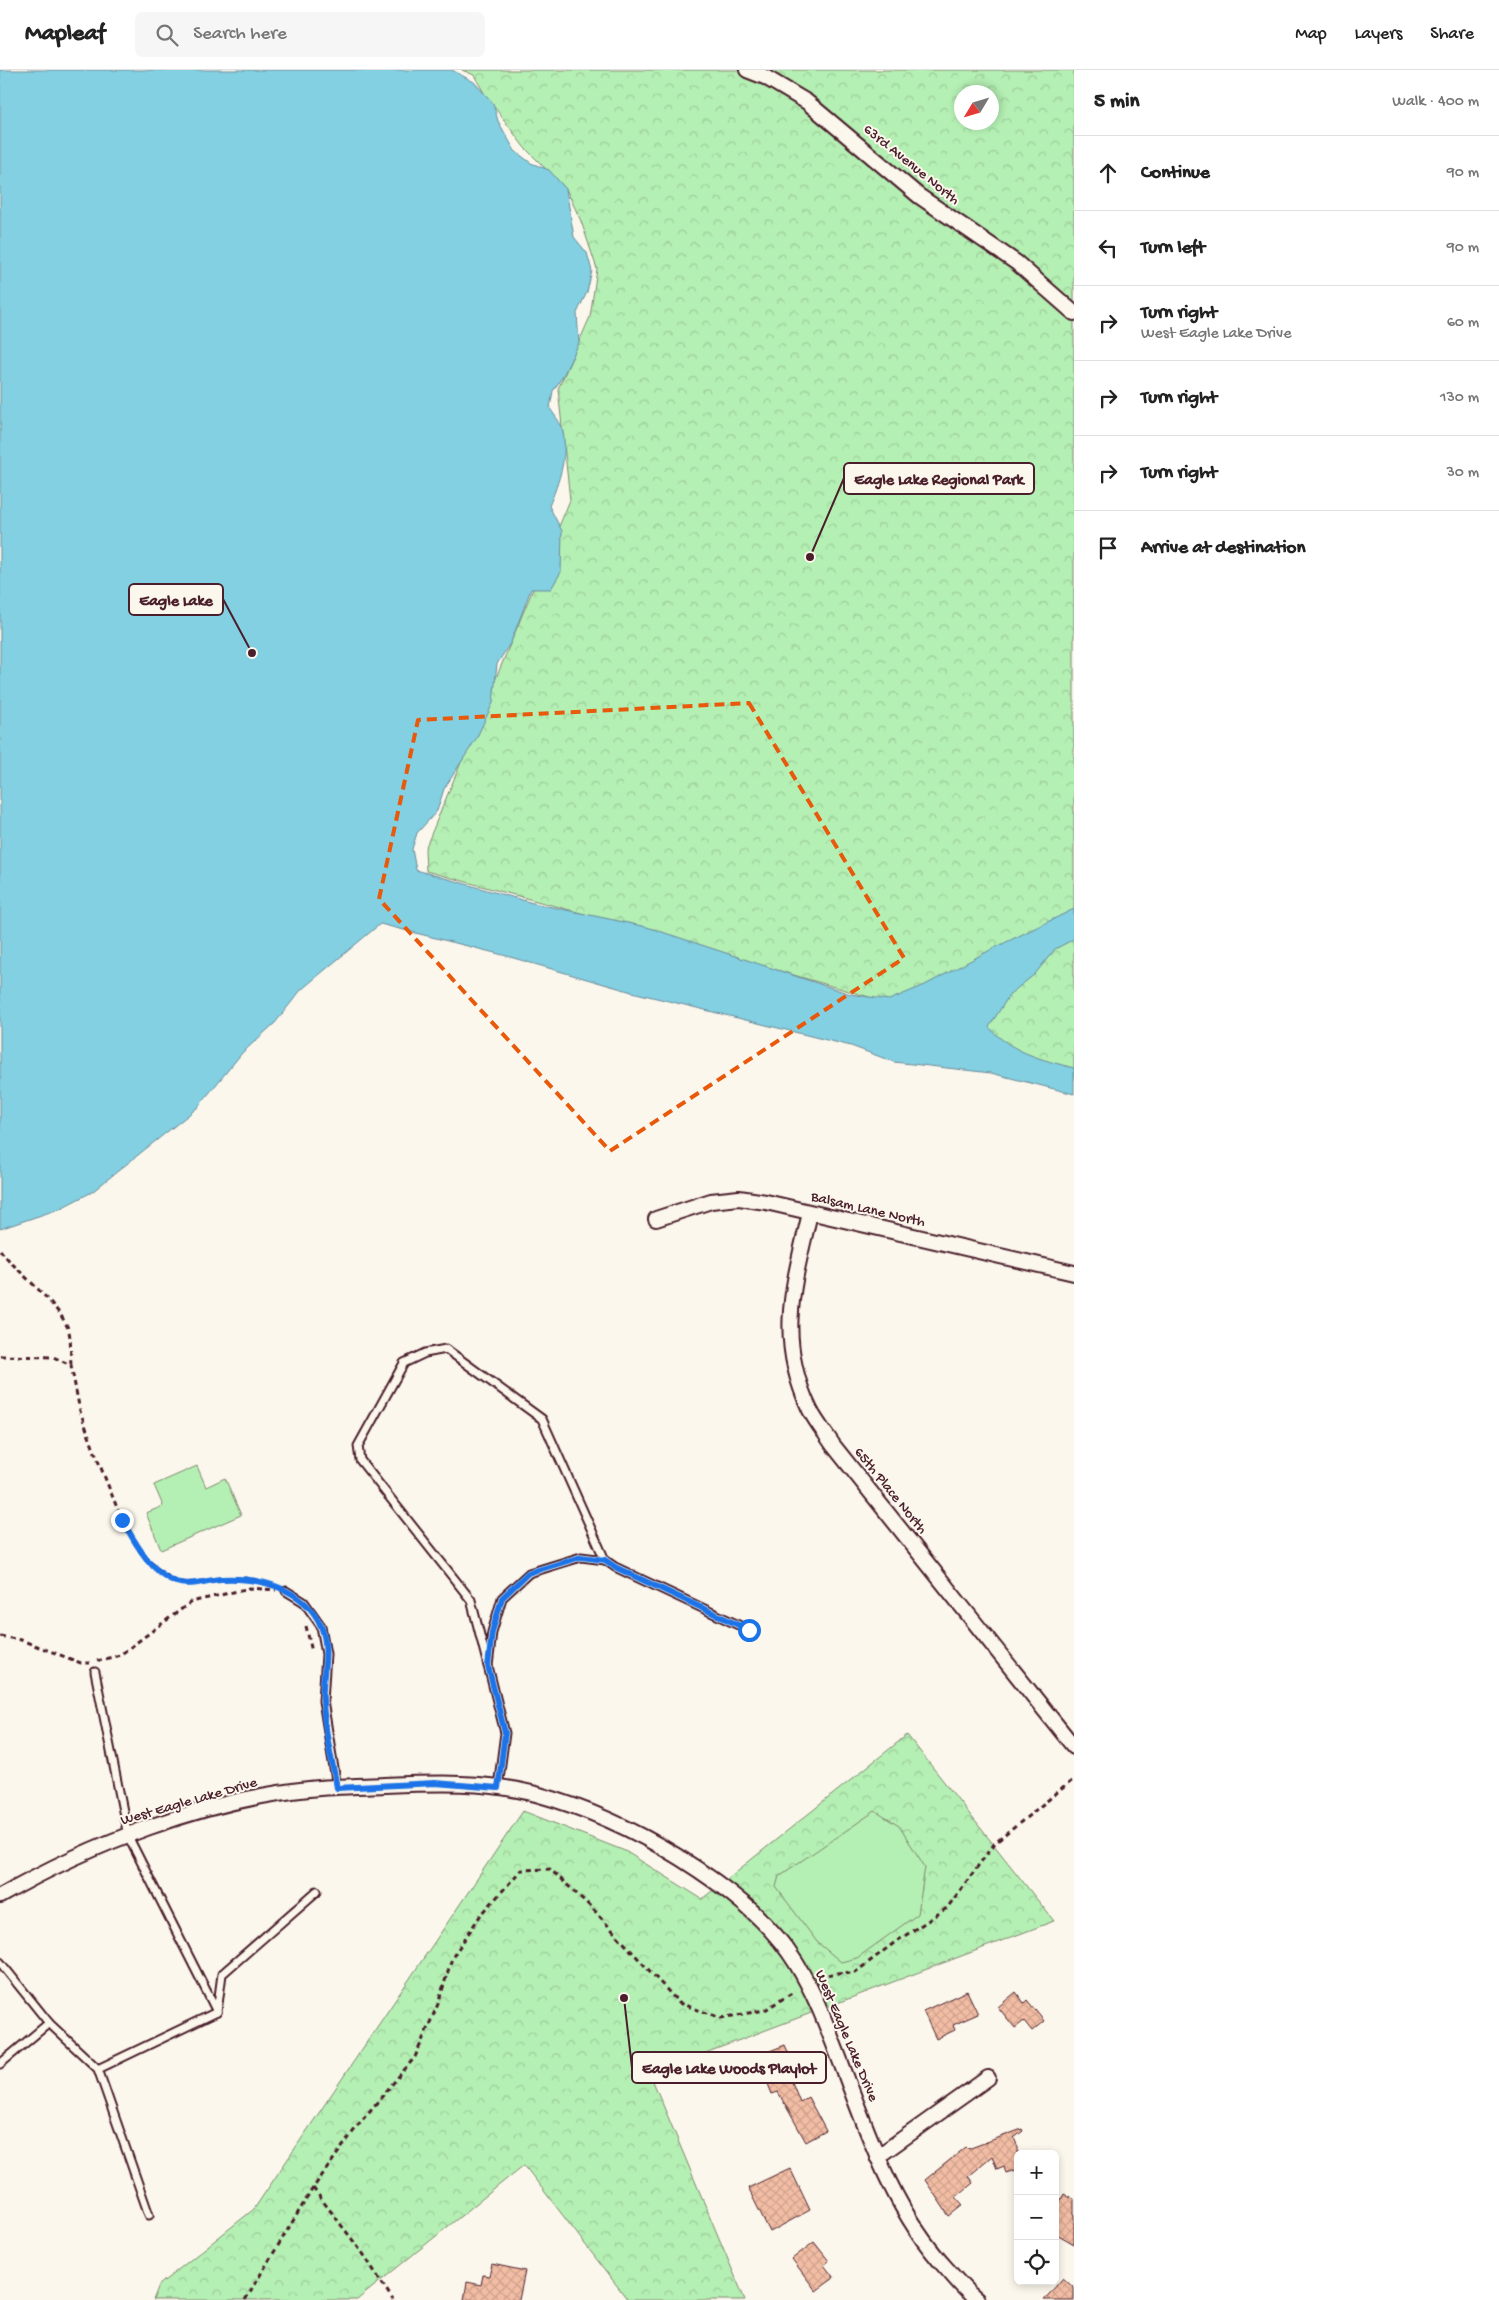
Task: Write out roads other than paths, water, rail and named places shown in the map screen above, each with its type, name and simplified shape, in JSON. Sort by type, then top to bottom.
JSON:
[{"type":"street","name":"63rd Avenue North","points":[[747,70],[766,77],[807,102],[919,196],[1017,263],[1074,313]]},
{"type":"street","name":"Balsam Lane North","points":[[656,1219],[711,1201],[739,1198],[766,1202],[1074,1274]]},
{"type":"street","name":"65th Place North","points":[[810,1213],[790,1308],[790,1342],[796,1375],[811,1411],[833,1445],[1074,1747]]},
{"type":"street","name":"West Eagle Lake Drive","points":[[0,1896],[35,1876],[86,1852],[128,1836],[192,1814],[258,1797],[309,1789],[435,1783],[498,1788],[534,1794],[628,1828],[710,1876],[757,1916],[779,1939],[808,1982],[877,2157],[901,2208],[931,2252],[977,2300]]},
{"type":"street","points":[[877,2157],[988,2078]]},
{"type":"lane","points":[[498,1788],[505,1733],[471,1600],[360,1460],[358,1446],[404,1362],[424,1353],[446,1349],[542,1419],[605,1560]]},
{"type":"lane","points":[[488,1666],[492,1632],[502,1598],[528,1573],[581,1557],[605,1560],[615,1567],[749,1630]]},
{"type":"lane","points":[[286,1591],[304,1602],[321,1626],[326,1654],[323,1701],[337,1788]]},
{"type":"lane","points":[[95,1672],[128,1836],[217,2012]]},
{"type":"lane","points":[[217,2012],[222,1974],[317,1892]]},
{"type":"lane","points":[[0,1962],[49,2023],[98,2069],[149,2215]]},
{"type":"lane","points":[[98,2069],[217,2012]]},
{"type":"lane","points":[[0,2064],[49,2023]]},
{"type":"water","points":[[0,70],[452,70],[474,82],[493,103],[498,121],[515,151],[531,163],[549,170],[566,189],[574,237],[587,253],[592,271],[587,292],[577,313],[579,343],[563,376],[553,391],[550,408],[561,425],[564,438],[562,468],[549,506],[562,531],[561,572],[551,589],[531,589],[511,642],[497,664],[493,703],[476,739],[444,789],[437,811],[417,833],[412,849],[416,870],[533,903],[647,927],[850,994],[889,1000],[925,985],[992,949],[1074,909],[1074,939],[1055,949],[1035,974],[1010,994],[989,1027],[997,1036],[1017,1049],[1039,1058],[1074,1068],[1074,1094],[991,1073],[894,1062],[851,1046],[632,992],[503,955],[380,924],[301,990],[275,1023],[242,1053],[197,1108],[92,1192],[59,1209],[0,1229]]},
{"type":"place","name":"Eagle Lake Regional Park","points":[[810,557]]},
{"type":"place","name":"Eagle Lake","points":[[252,653]]},
{"type":"place","name":"Eagle Lake Woods Playlot","points":[[624,1998]]}]
